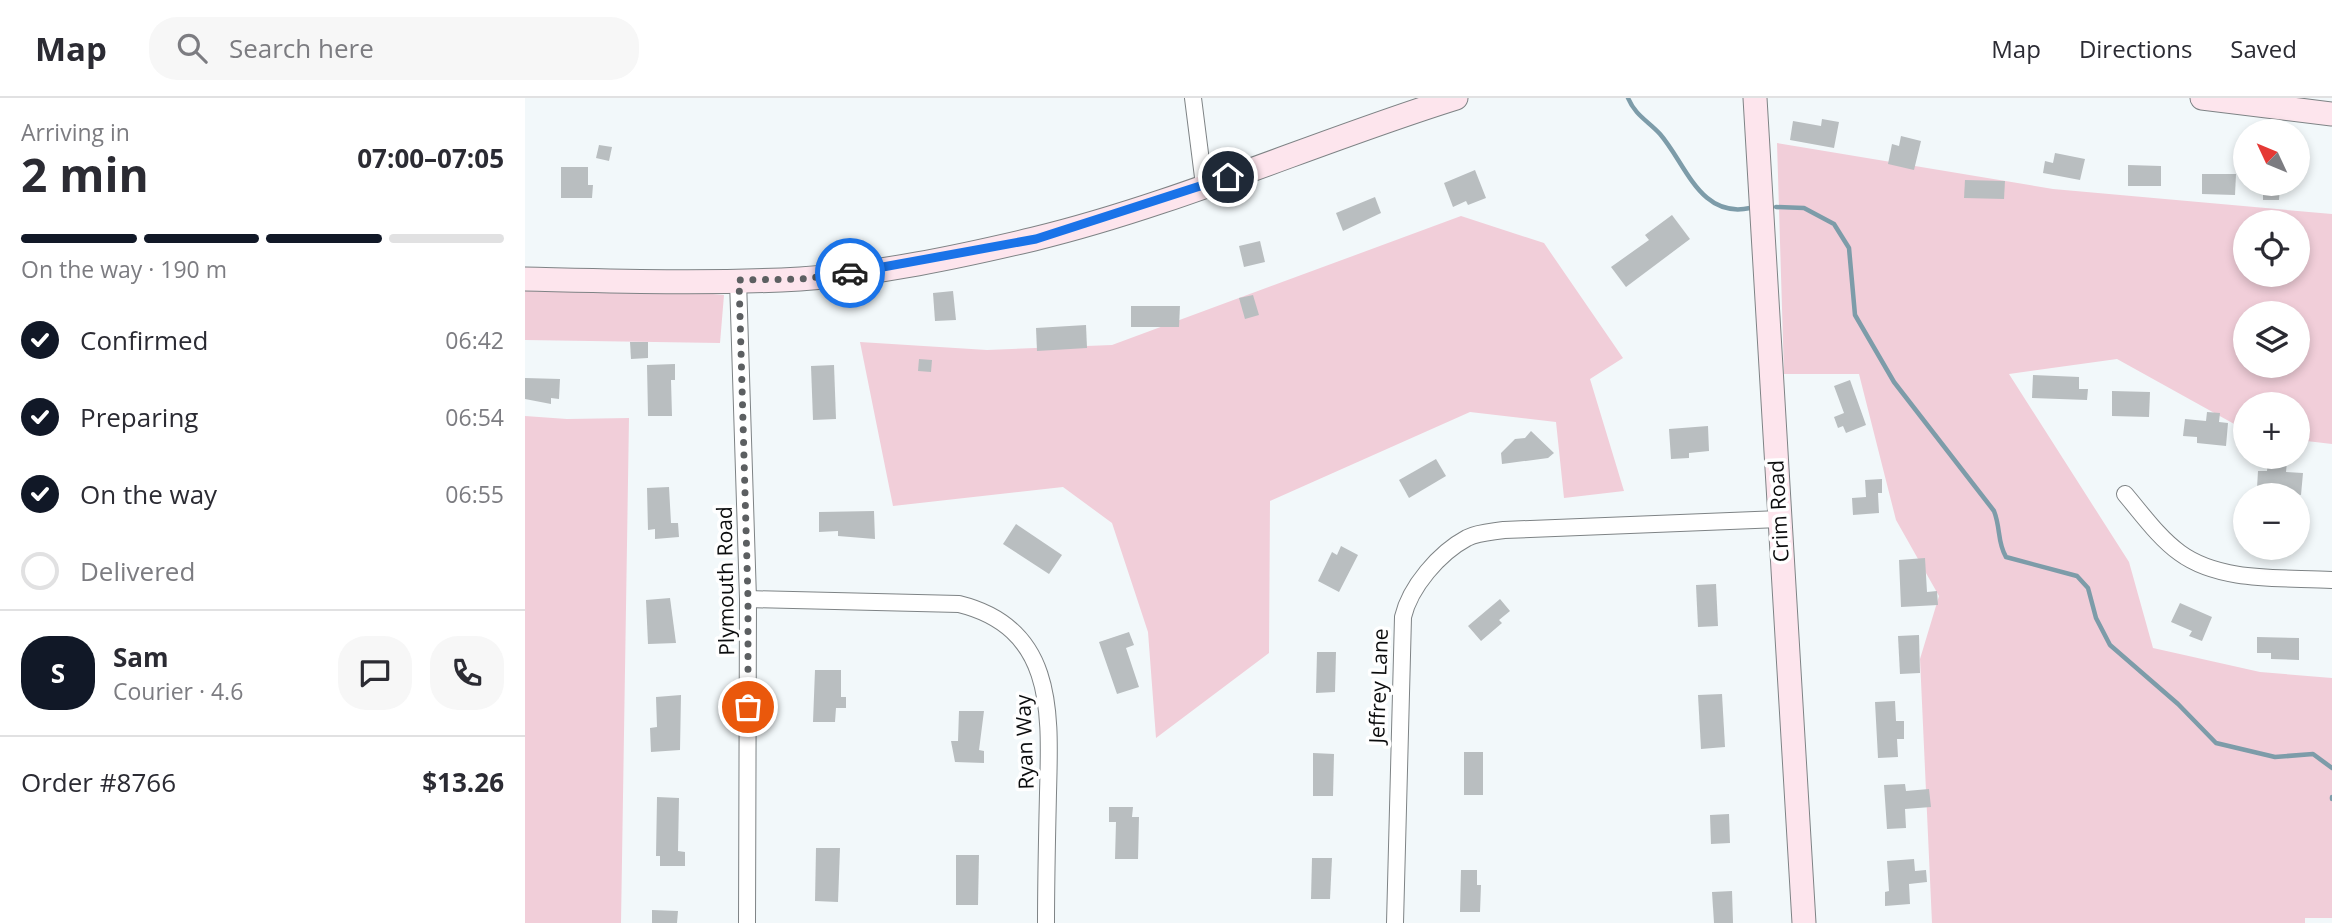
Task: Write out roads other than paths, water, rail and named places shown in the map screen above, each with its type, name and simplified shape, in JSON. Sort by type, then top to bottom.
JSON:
[{"type":"street","points":[[1193,98],[1204,185]]},
{"type":"street","points":[[525,279],[739,280],[826,276],[964,254],[1036,239],[1204,185],[1455,98]]},
{"type":"street","name":"Crim Road","points":[[1755,98],[1804,923]]},
{"type":"street","points":[[2202,98],[2332,114]]},
{"type":"street","name":"Plymouth Road","points":[[739,280],[748,599],[747,923]]},
{"type":"street","points":[[2125,494],[2165,540],[2195,563],[2247,575],[2332,580]]},
{"type":"street","name":"Jeffrey Lane","points":[[1395,923],[1403,617],[1415,587],[1453,547],[1482,533],[1504,530],[1780,519]]},
{"type":"street","name":"Ryan Way","points":[[748,599],[959,604],[992,617],[1023,644],[1043,678],[1050,721],[1045,923]]},
{"type":"waterway","points":[[1628,98],[1638,113],[1660,134],[1706,197],[1733,209],[1750,208]]},
{"type":"waterway","points":[[1776,207],[1804,208],[1834,224],[1849,248],[1855,315],[1894,382],[1994,511],[2006,557],[2077,576],[2088,588],[2096,618],[2110,645],[2178,704],[2216,743],[2275,757],[2313,754],[2332,768]]}]
